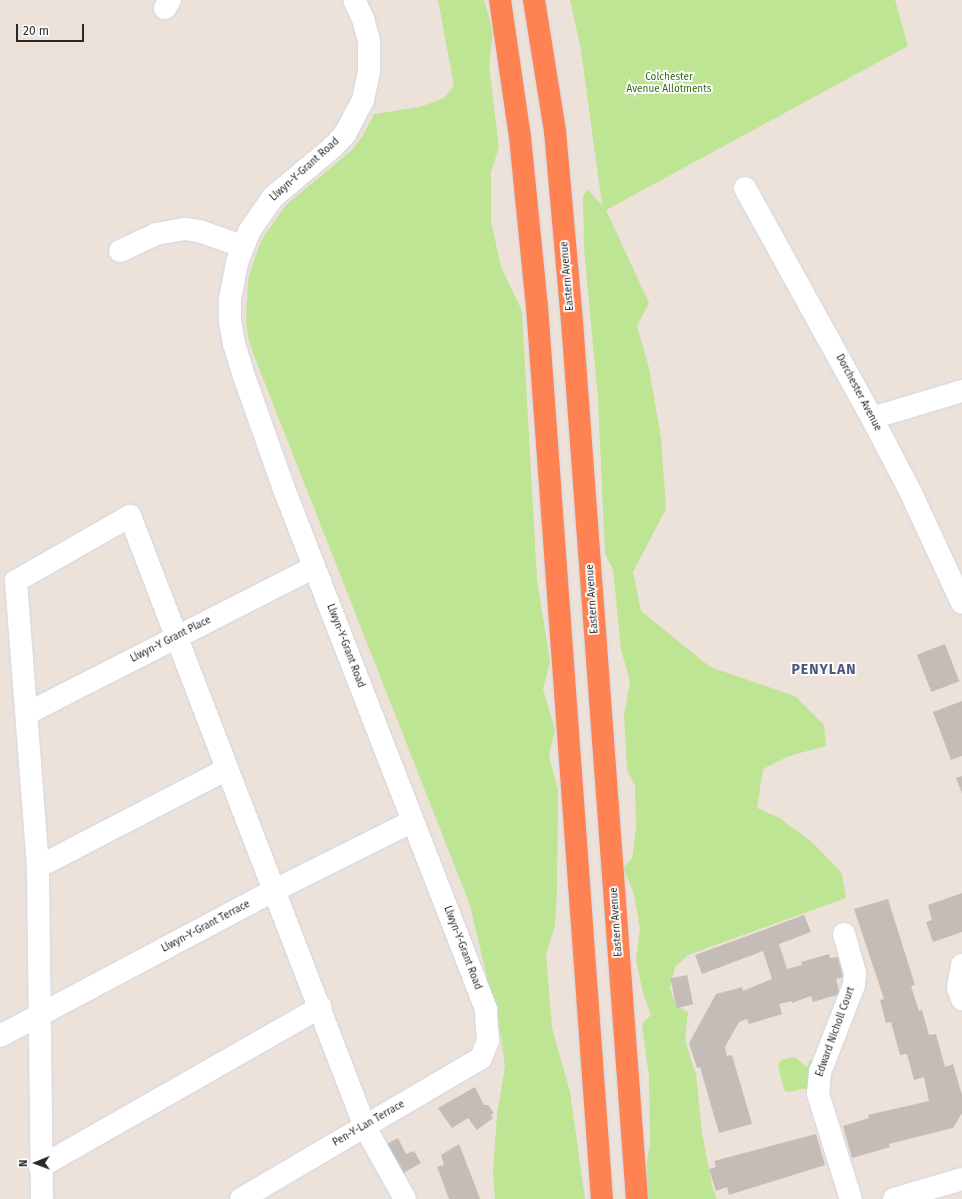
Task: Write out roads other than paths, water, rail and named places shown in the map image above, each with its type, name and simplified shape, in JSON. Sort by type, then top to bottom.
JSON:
[{"type":"highway","points":[[500,0],[520,137],[537,306],[602,1199]]},
{"type":"highway","name":"Eastern Avenue","points":[[534,0],[555,131],[572,321],[637,1199]]},
{"type":"street","name":"Llwyn-Y-Grant Road","points":[[354,0],[363,19],[369,42],[369,72],[364,100],[345,134],[333,147],[272,198],[250,230],[242,246],[237,262],[230,299],[234,344],[314,567],[486,1010],[488,1041]]},
{"type":"street","name":"Dorchester Avenue","points":[[745,188],[872,418],[910,492],[962,603]]},
{"type":"street","points":[[120,251],[156,234],[185,229],[199,231],[242,246]]},
{"type":"street","points":[[872,418],[962,391]]},
{"type":"street","points":[[42,1199],[40,1168],[38,867],[28,713],[16,581],[130,516],[175,637],[321,1007],[365,1127],[405,1199]]},
{"type":"street","name":"Llwyn-Y Grant Place","points":[[28,713],[314,567]]},
{"type":"street","points":[[38,867],[227,769]]},
{"type":"street","name":"Llwyn-Y-Grant Terrace","points":[[0,1036],[274,890],[413,820]]},
{"type":"street","name":"Edward Nicholl Court","points":[[844,934],[855,973],[854,985],[820,1072],[818,1094],[851,1199]]},
{"type":"street","points":[[962,965],[958,988],[962,999]]},
{"type":"street","points":[[40,1168],[321,1007]]},
{"type":"street","name":"Pen-Y-Lan Terrace","points":[[241,1199],[481,1058],[488,1041]]},
{"type":"street","points":[[894,1199],[962,1179]]},
{"type":"district","name":"PENYLAN","points":[[824,670]]},
{"type":"park label","name":"Colchester Avenue Allotments","points":[[669,82]]}]
